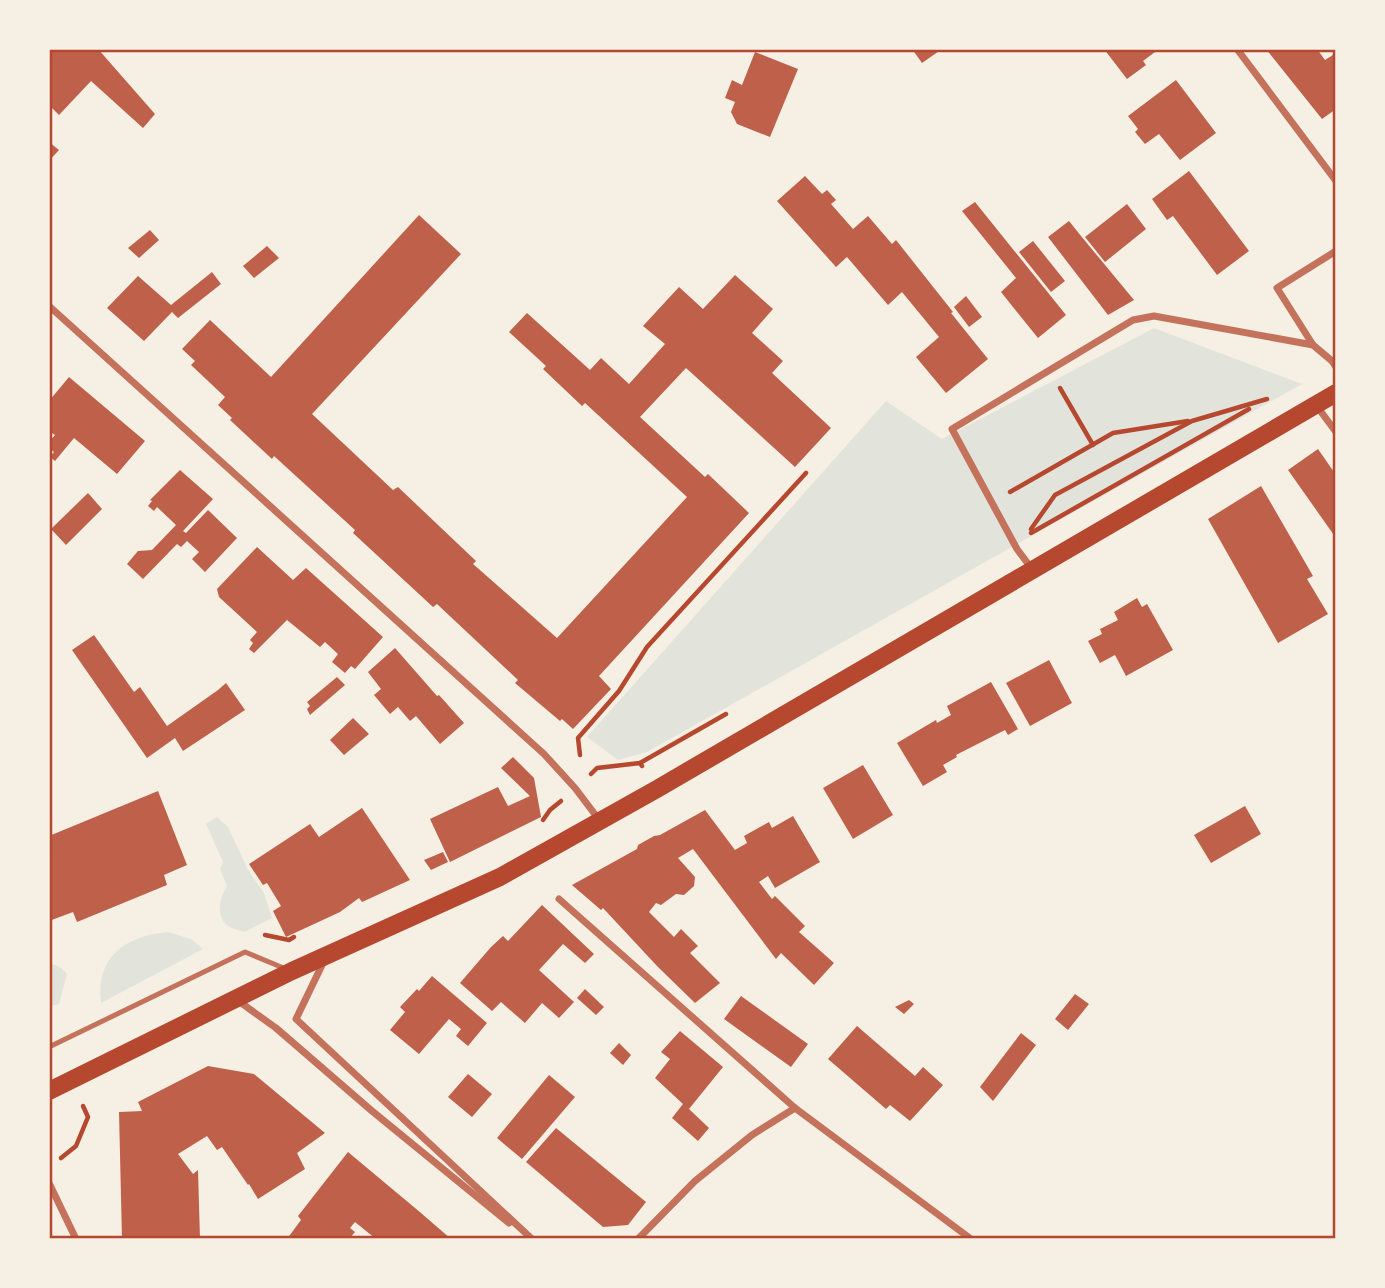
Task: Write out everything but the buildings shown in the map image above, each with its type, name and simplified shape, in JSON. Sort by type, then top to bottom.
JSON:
[{"type":"main road","points":[[49,1091],[292,971],[500,877],[1336,393]]},
{"type":"street","points":[[1237,49],[1336,181]]},
{"type":"street","points":[[1336,251],[1277,288],[1313,345],[1336,367]]},
{"type":"street","points":[[49,306],[544,754],[600,821]]},
{"type":"street","points":[[1032,570],[1017,549],[952,429],[1133,320],[1154,316],[1313,345]]},
{"type":"street","points":[[1316,405],[1336,432]]},
{"type":"street","points":[[559,899],[795,1108],[971,1239]]},
{"type":"street","points":[[327,955],[296,1019],[530,1239]]},
{"type":"street","points":[[236,999],[276,1028],[372,1111],[530,1239]]},
{"type":"street","points":[[638,1239],[695,1181],[752,1135],[795,1108]]},
{"type":"street","points":[[49,1183],[76,1239]]},
{"type":"lane","points":[[49,1047],[245,951],[292,971]]},
{"type":"path","points":[[1054,380],[1093,445]]},
{"type":"path","points":[[992,502],[1113,433],[1192,421],[1267,399],[1027,535],[1055,495],[1192,421]]},
{"type":"path","points":[[580,755],[578,738],[619,691],[647,647],[806,473]]},
{"type":"path","points":[[597,768],[640,763]]},
{"type":"path","points":[[540,824],[550,810]]},
{"type":"path","points":[[264,935],[289,940],[299,935]]},
{"type":"path","points":[[61,1158],[76,1146],[82,1134],[88,1117],[83,1106]]},
{"type":"shaded area","points":[[1154,328],[1302,384],[647,752],[618,760],[587,737],[886,401],[942,439]]},
{"type":"shaded area","points":[[217,817],[228,827],[248,870],[264,893],[272,918],[245,932],[229,926],[221,916],[222,895],[227,886],[220,869],[223,862],[206,824]]},
{"type":"shaded area","points":[[168,932],[191,939],[203,949],[101,1003],[103,973],[116,951],[139,938]]},
{"type":"shaded area","points":[[49,964],[59,967],[67,974],[59,1004],[49,1007]]}]
